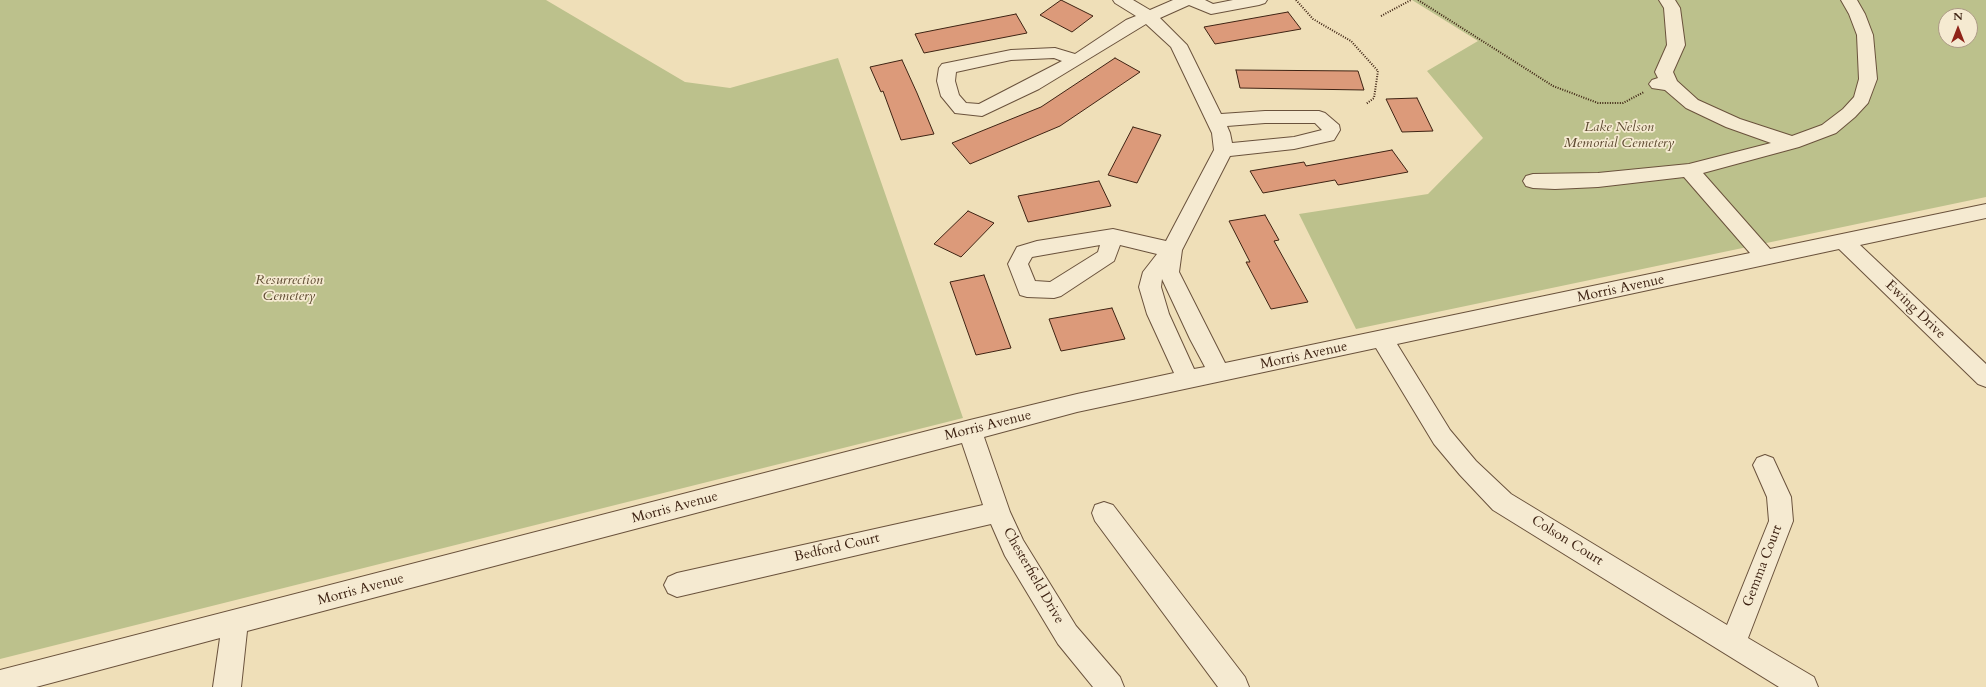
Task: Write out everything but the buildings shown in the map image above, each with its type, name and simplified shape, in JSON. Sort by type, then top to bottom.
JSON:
[{"type":"street","points":[[1121,0],[1148,16],[1178,46],[1214,121],[1222,134],[1223,150],[1172,250],[1153,272],[1150,287],[1158,314],[1188,380]]},
{"type":"street","points":[[1077,60],[1055,53],[1011,55],[948,68],[946,81],[950,96],[961,109],[982,110],[1033,85],[1077,60],[1132,24],[1187,0]]},
{"type":"street","points":[[1192,0],[1211,9],[1259,0]]},
{"type":"street","points":[[1667,0],[1672,8],[1676,44],[1664,72],[1663,84],[1692,104],[1733,123],[1792,143]]},
{"type":"street","points":[[1533,181],[1555,182],[1598,180],[1689,170],[1743,158],[1792,143],[1829,129],[1849,113],[1862,99],[1868,79],[1866,36],[1857,14],[1849,0]]},
{"type":"street","points":[[1214,121],[1265,117],[1319,117],[1330,125],[1332,130],[1327,136],[1294,143],[1223,150]]},
{"type":"street","points":[[1689,170],[1766,258]]},
{"type":"street","name":"Morris Avenue","points":[[0,683],[1077,403],[1986,211]]},
{"type":"street","points":[[1113,236],[1172,250]]},
{"type":"street","name":"Ewing Drive","points":[[1843,241],[1986,378]]},
{"type":"street","points":[[1172,250],[1169,272],[1201,339],[1220,374]]},
{"type":"street","name":"Colson Court","points":[[1382,339],[1442,437],[1468,468],[1502,502],[1804,687]]},
{"type":"street","name":"Chesterfield Drive","points":[[970,430],[998,512],[1014,548],[1067,635],[1110,687]]},
{"type":"street","name":"Gemma Court","points":[[1733,643],[1781,521],[1779,497],[1765,465]]},
{"type":"street","name":"Bedford Court","points":[[677,585],[998,512]]},
{"type":"street","points":[[1104,513],[1236,687]]},
{"type":"street","points":[[227,687],[235,622]]},
{"type":"path","points":[[1296,0],[1313,19],[1351,41],[1378,71],[1374,98],[1366,104]]},
{"type":"path","points":[[1381,16],[1411,0]]},
{"type":"path","points":[[1418,0],[1553,86],[1598,103],[1623,103],[1663,84]]},
{"type":"green space","name":"Resurrection Cemetery","points":[[0,0],[546,0],[685,82],[730,88],[838,58],[963,418],[0,659]]},
{"type":"green space","name":"Lake Nelson Memorial Cemetery","points":[[1412,0],[1986,0],[1986,197],[1356,329],[1299,214],[1428,194],[1483,138],[1427,71],[1478,41]]}]
